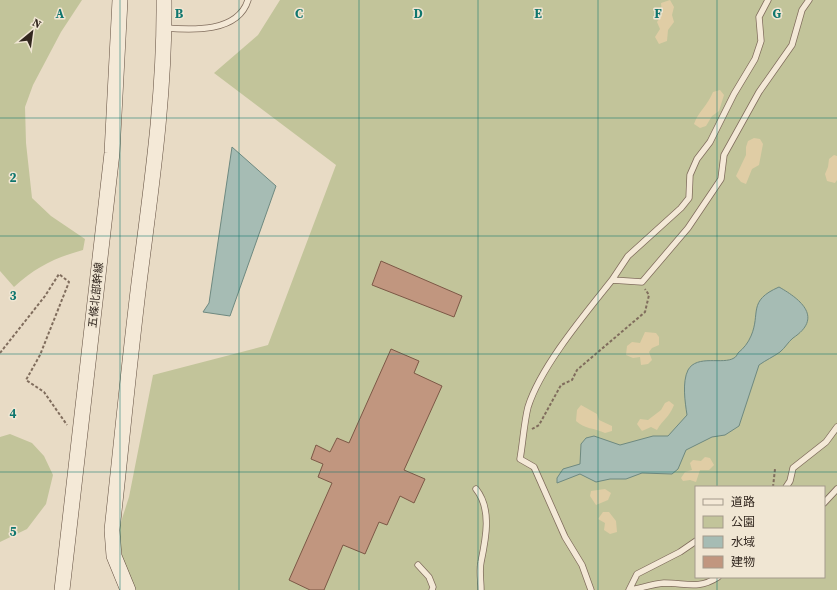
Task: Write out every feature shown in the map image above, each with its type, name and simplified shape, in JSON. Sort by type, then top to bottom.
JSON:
[{"type":"street","name":"五條北部幹線","points":[[62,590],[115,122],[120,0]]},
{"type":"street","points":[[128,590],[114,556],[112,530],[139,284],[158,146],[164,0]]},
{"type":"lane","points":[[164,28],[205,29],[222,25],[237,16],[248,0]]},
{"type":"lane","points":[[591,590],[582,565],[565,537],[534,467],[520,459],[528,407],[542,377],[575,328],[612,280],[628,256],[681,208],[689,198],[690,175],[697,159],[710,142],[734,94],[755,59],[761,41],[759,17],[768,0]]},
{"type":"lane","points":[[612,280],[642,282],[688,228],[721,179],[724,155],[759,92],[792,45],[802,10],[809,0]]},
{"type":"lane","points":[[787,486],[790,481],[793,468],[826,442],[837,427]]},
{"type":"lane","points":[[476,489],[483,497],[486,514],[485,551],[481,563],[481,590]]},
{"type":"lane","points":[[825,502],[837,489]]},
{"type":"lane","points":[[629,590],[637,574],[680,552],[695,542]]},
{"type":"lane","points":[[418,565],[429,577],[433,587],[432,590]]},
{"type":"lane","points":[[629,590],[664,583],[692,588],[710,584],[717,578]]},
{"type":"path","points":[[0,353],[45,296],[60,274],[69,282],[40,355],[26,380],[44,392],[79,443]]},
{"type":"path","points":[[524,434],[539,425],[561,385],[572,380],[577,370],[646,312],[648,295],[642,282]]},
{"type":"path","points":[[772,486],[775,469]]},
{"type":"green space","points":[[0,0],[82,0],[61,32],[33,85],[25,107],[26,143],[32,198],[51,216],[85,239],[83,250],[63,256],[46,264],[30,274],[14,287],[0,271]]},
{"type":"green space","points":[[280,0],[837,0],[837,590],[133,590],[122,572],[119,528],[129,497],[153,375],[268,345],[336,165],[214,73],[258,35]]},
{"type":"green space","points":[[10,434],[32,443],[44,456],[53,475],[46,504],[27,529],[0,542],[0,437]]},
{"type":"sand","points":[[670,0],[674,7],[672,15],[674,22],[668,30],[667,41],[659,44],[655,37],[660,29],[657,22],[662,15],[661,3]]},
{"type":"sand","points":[[720,90],[724,95],[719,111],[712,116],[706,126],[700,128],[694,124],[700,112],[713,92]]},
{"type":"sand","points":[[754,138],[760,139],[763,144],[759,165],[752,169],[746,184],[741,182],[736,176],[746,155],[748,141]]},
{"type":"sand","points":[[834,155],[837,156],[837,180],[835,183],[827,181],[825,174],[829,159]]},
{"type":"sand","points":[[645,332],[656,333],[659,337],[659,345],[652,348],[649,352],[652,360],[648,364],[641,365],[640,357],[633,358],[626,355],[627,346],[632,342],[640,343]]},
{"type":"sand","points":[[669,401],[674,405],[657,430],[651,427],[642,431],[637,424],[640,419],[648,420],[661,410],[665,403]]},
{"type":"sand","points":[[581,405],[597,414],[599,420],[612,426],[612,431],[605,433],[579,424],[576,421],[577,410]]},
{"type":"sand","points":[[705,457],[710,458],[714,465],[709,470],[700,470],[696,482],[690,480],[683,481],[681,478],[685,472],[692,470],[690,463],[693,460],[701,461]]},
{"type":"sand","points":[[605,489],[611,493],[608,500],[596,505],[590,496],[591,491]]},
{"type":"sand","points":[[603,512],[609,512],[616,521],[617,532],[610,534],[604,530],[605,523],[598,519]]},
{"type":"water","points":[[232,147],[276,186],[230,316],[203,312],[209,303]]},
{"type":"water","points":[[779,287],[795,298],[806,310],[808,317],[807,323],[802,331],[780,352],[759,365],[739,426],[725,435],[712,437],[686,450],[678,469],[672,474],[642,473],[626,479],[610,479],[596,482],[580,474],[557,483],[557,478],[563,469],[580,464],[581,444],[586,438],[594,436],[620,445],[653,436],[668,436],[687,415],[685,380],[688,370],[697,362],[723,361],[735,357],[749,341],[754,328],[759,303],[769,292]]},
{"type":"building","points":[[381,261],[462,296],[454,317],[372,285]]},
{"type":"building","points":[[391,349],[419,361],[414,373],[442,386],[404,470],[425,479],[414,503],[400,496],[387,525],[379,522],[365,554],[343,545],[324,590],[310,590],[289,580],[332,483],[318,477],[323,464],[311,459],[316,445],[330,452],[337,438],[349,443]]}]
